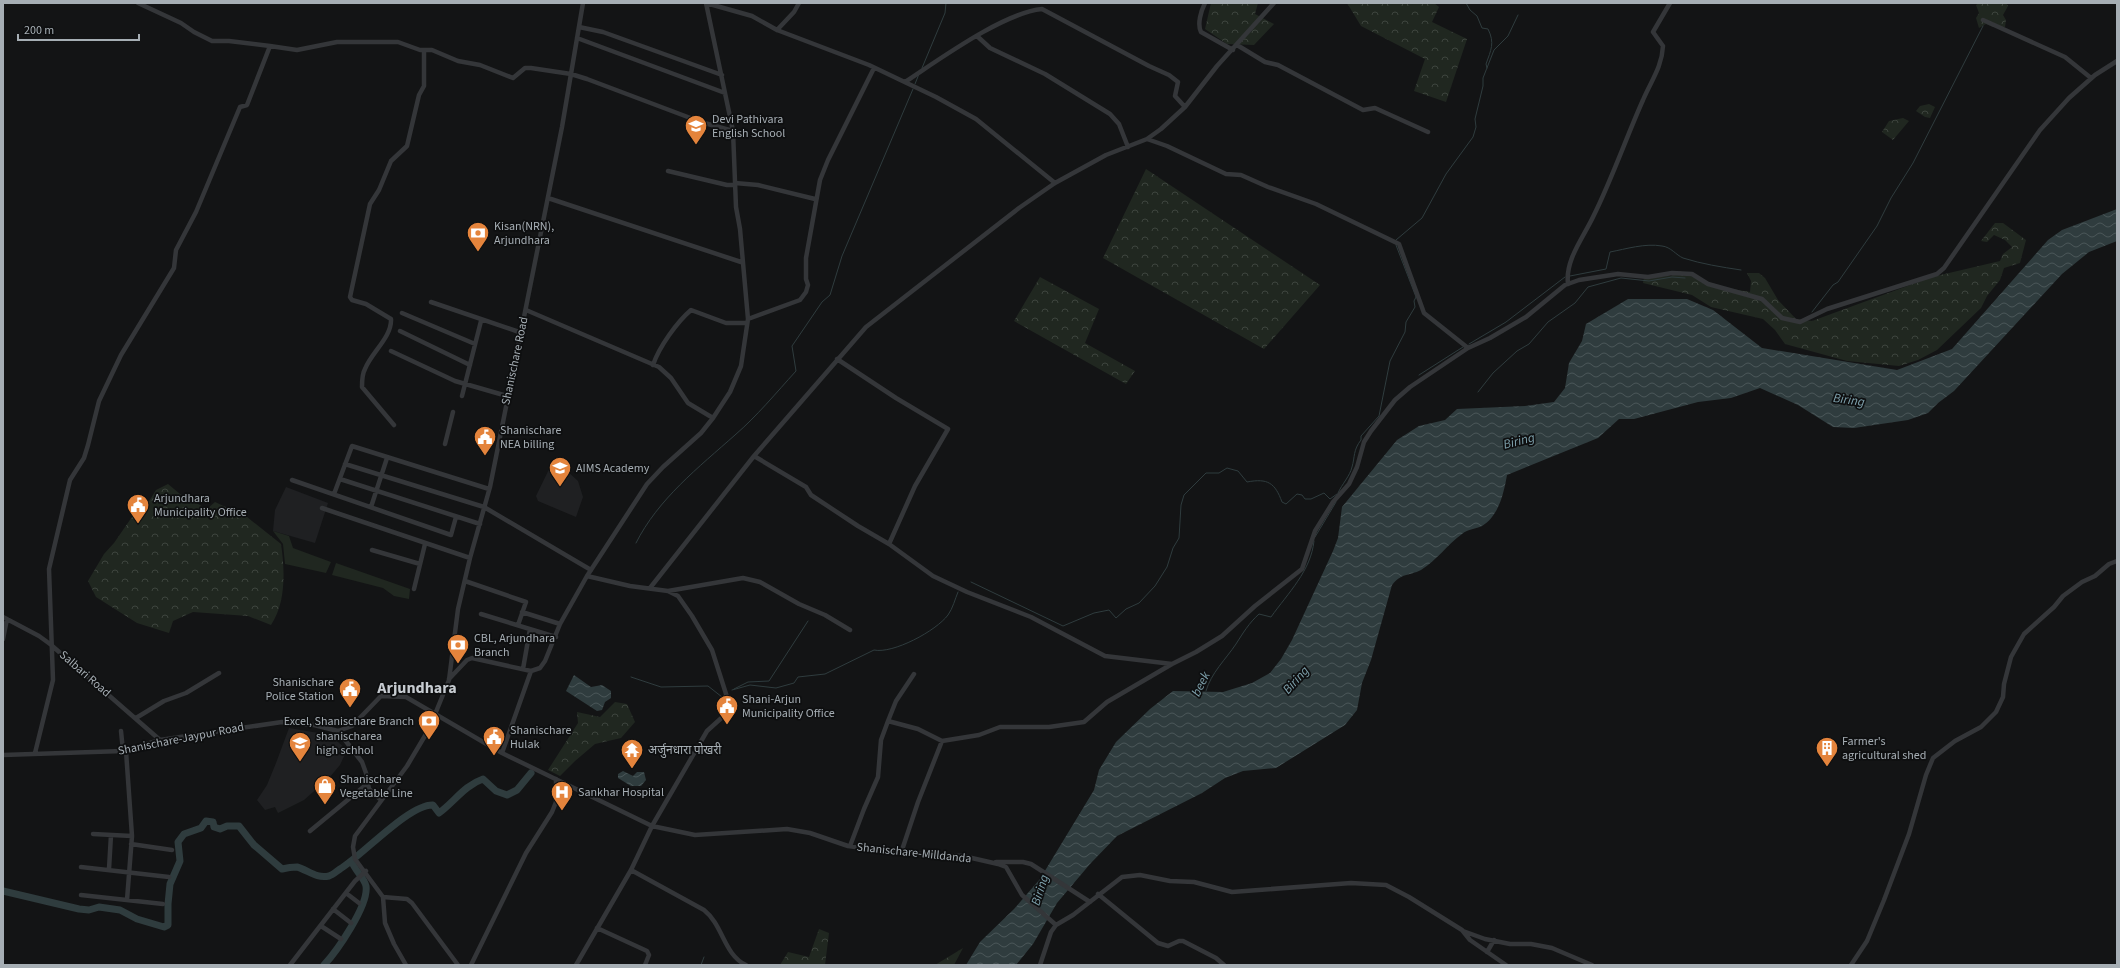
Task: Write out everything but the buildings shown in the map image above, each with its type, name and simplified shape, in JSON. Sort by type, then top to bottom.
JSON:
[{"type":"street","points":[[138,3],[181,22],[194,32],[212,41],[229,41],[297,50],[337,42],[398,42],[424,50],[432,50],[458,61],[480,65],[514,78],[525,68],[571,74],[701,122],[733,131]]},
{"type":"street","name":"Shanischare Road","points":[[383,897],[366,871],[355,859],[355,836],[407,766],[429,729],[449,680],[458,610],[470,558],[489,489],[507,396],[522,333],[583,3]]},
{"type":"street","points":[[449,680],[466,660],[472,658],[531,671],[540,668],[545,661],[556,637],[560,624],[587,576],[648,484],[663,467],[701,433],[730,392],[739,371],[746,338],[747,321],[735,184],[733,131],[706,3],[752,16],[777,30],[874,68],[905,82],[976,119],[1055,183]]},
{"type":"street","points":[[777,30],[794,12],[798,3]]},
{"type":"street","points":[[1205,3],[1202,9],[1199,28],[1201,32],[1233,50]]},
{"type":"street","points":[[650,588],[754,456],[786,421],[837,359],[866,327],[1019,208],[1055,183],[1106,155],[1147,139],[1185,107],[1217,66],[1274,3]]},
{"type":"street","points":[[1568,284],[1567,274],[1571,260],[1607,188],[1643,98],[1657,74],[1662,46],[1653,32],[1670,3]]},
{"type":"street","points":[[905,82],[977,36],[1030,10],[1042,9],[1149,66],[1169,75],[1178,82],[1175,96],[1185,107]]},
{"type":"street","points":[[1983,20],[2065,57],[2091,78]]},
{"type":"street","points":[[579,27],[603,32],[722,75]]},
{"type":"street","points":[[977,36],[990,48],[1045,74],[1110,114],[1119,124],[1128,147]]},
{"type":"street","points":[[577,38],[726,94]]},
{"type":"street","points":[[1237,45],[1265,62],[1278,65],[1363,110],[1375,108],[1428,132]]},
{"type":"street","points":[[35,753],[53,680],[54,666],[50,644],[48,577],[50,557],[62,520],[70,480],[84,458],[99,400],[122,355],[174,268],[176,250],[196,212],[240,107],[247,106],[270,46]]},
{"type":"street","points":[[394,425],[362,387],[364,369],[391,325],[391,319],[366,304],[352,300],[350,297],[370,204],[379,190],[391,161],[408,146],[419,95],[424,86],[424,50]]},
{"type":"street","points":[[888,721],[918,729],[942,741],[979,735],[1000,728],[1049,727],[1084,722],[1107,702],[1222,636],[1255,606],[1302,569],[1314,531],[1334,502],[1349,484],[1357,467],[1364,442],[1400,395],[1422,378],[1468,348],[1490,338],[1526,317],[1568,284],[1618,274],[1648,276],[1686,272],[1708,284],[1762,299],[1782,318],[1800,322],[1826,309],[1937,274],[1944,268],[2040,130],[2069,98],[2091,78],[2117,61]]},
{"type":"street","points":[[653,365],[663,345],[684,316],[691,310],[726,323],[747,321],[800,300],[806,292],[808,285],[806,279],[806,258],[815,199],[820,180],[828,160],[852,116],[874,68]]},
{"type":"street","points":[[1147,139],[1168,146],[1226,174],[1241,175],[1268,187],[1316,204],[1398,244],[1411,274],[1424,313],[1468,348]]},
{"type":"street","points":[[668,171],[727,185],[758,185],[815,199]]},
{"type":"street","points":[[548,198],[741,262]]},
{"type":"street","points":[[431,302],[481,321],[522,333]]},
{"type":"street","points":[[526,310],[653,365],[665,372],[688,403],[713,418]]},
{"type":"street","points":[[402,313],[475,344]]},
{"type":"street","points":[[462,396],[481,321]]},
{"type":"street","points":[[400,331],[470,365]]},
{"type":"street","points":[[391,351],[465,384],[507,396]]},
{"type":"street","points":[[837,359],[896,398],[948,429],[915,486],[889,544]]},
{"type":"street","points":[[445,444],[453,412]]},
{"type":"street","points":[[334,494],[352,446],[489,489]]},
{"type":"street","points":[[754,456],[806,487],[811,495],[858,526],[889,544],[933,576],[961,590],[1031,617],[1106,656],[1172,664]]},
{"type":"street","points":[[371,507],[387,458]]},
{"type":"street","points":[[345,464],[484,507],[591,570]]},
{"type":"street","points":[[340,479],[480,524]]},
{"type":"street","points":[[292,480],[451,535],[456,517]]},
{"type":"street","points":[[322,508],[470,558]]},
{"type":"street","points":[[414,589],[425,544]]},
{"type":"street","points":[[372,550],[420,564]]},
{"type":"street","points":[[1851,965],[1867,941],[1884,900],[1909,834],[1926,775],[1933,758],[1955,741],[1981,727],[1996,712],[2003,697],[2004,684],[2010,657],[2024,634],[2054,607],[2063,596],[2082,582],[2096,576],[2109,564],[2117,561]]},
{"type":"street","points":[[576,965],[631,870],[652,826],[707,731],[728,712],[727,696],[712,650],[678,596],[668,591],[630,586],[587,576]]},
{"type":"street","points":[[668,591],[724,580],[748,580],[760,582],[825,615],[850,630]]},
{"type":"street","points":[[465,581],[526,602],[518,625]]},
{"type":"street","points":[[522,612],[560,624]]},
{"type":"street","points":[[482,614],[556,637]]},
{"type":"street","points":[[3,639],[5,618]]},
{"type":"street","name":"Salbari Road","points":[[5,618],[50,644],[160,740]]},
{"type":"street","points":[[523,669],[530,629]]},
{"type":"street","points":[[502,753],[531,671]]},
{"type":"street","points":[[136,718],[164,700],[186,692],[219,673]]},
{"type":"street","points":[[850,846],[864,808],[878,778],[881,740],[888,721],[896,701],[914,674]]},
{"type":"street","points":[[381,800],[369,789],[362,762],[338,731],[352,726],[384,695],[406,697],[434,715]]},
{"type":"street","name":"Shanischare-Milldanda","points":[[434,715],[502,753],[652,826],[695,834],[787,829],[810,833],[850,846],[901,853],[963,856],[1006,867],[1022,895],[1056,925]]},
{"type":"street","name":"Shanischare-Jaypur Road","points":[[3,756],[35,753],[65,754],[124,751],[160,740],[282,722],[314,725],[338,731]]},
{"type":"street","points":[[121,732],[132,836],[127,900]]},
{"type":"street","points":[[901,853],[918,802],[942,741]]},
{"type":"street","points":[[471,965],[526,853],[552,812],[556,802],[556,779]]},
{"type":"street","points":[[310,831],[367,784]]},
{"type":"street","points":[[93,834],[132,836]]},
{"type":"street","points":[[109,869],[112,835]]},
{"type":"street","points":[[131,844],[172,850]]},
{"type":"street","points":[[988,862],[1023,862],[1031,864],[1090,902]]},
{"type":"street","points":[[81,866],[169,877]]},
{"type":"street","points":[[631,870],[704,910],[712,916],[732,956],[746,965]]},
{"type":"street","points":[[290,965],[333,909],[366,871]]},
{"type":"street","points":[[1040,965],[1051,932],[1056,925],[1067,920],[1098,894],[1122,877],[1132,875],[1170,881],[1188,880],[1232,892],[1351,883],[1378,884],[1409,897],[1462,930],[1510,944],[1531,944],[1552,948],[1592,965]]},
{"type":"street","points":[[346,894],[359,903]]},
{"type":"street","points":[[1098,894],[1158,942],[1168,946],[1179,941],[1183,941],[1216,958],[1224,965]]},
{"type":"street","points":[[81,895],[163,904]]},
{"type":"street","points":[[406,965],[394,944],[385,923],[383,897],[407,900],[412,903],[458,965]]},
{"type":"street","points":[[333,909],[351,923]]},
{"type":"street","points":[[321,926],[341,939]]},
{"type":"street","points":[[597,928],[648,951],[649,955],[645,965]]},
{"type":"street","points":[[1462,930],[1470,940],[1506,965]]},
{"type":"street","points":[[1487,952],[1494,940]]},
{"type":"shaded area","name":"AIMS Academy","points":[[554,459],[578,481],[583,497],[576,517],[538,501],[536,496]]},
{"type":"shaded area","points":[[286,487],[328,503],[315,543],[273,531],[275,510]]},
{"type":"shaded area","points":[[289,728],[330,735],[347,750],[340,765],[329,778],[304,800],[278,813],[275,807],[265,810],[257,800],[267,785]]},
{"type":"green space","points":[[1211,3],[1258,3],[1255,14],[1274,24],[1254,45],[1227,44],[1205,29]]},
{"type":"green space","points":[[1347,3],[1434,3],[1439,7],[1432,22],[1467,39],[1446,102],[1414,91],[1425,59],[1361,26]]},
{"type":"green space","points":[[1979,3],[2006,3],[2008,6],[2003,15],[2006,20],[2005,27],[1993,27],[1986,24],[1979,28],[1976,18],[1979,13],[1976,5]]},
{"type":"green space","points":[[1929,104],[1935,107],[1930,118],[1925,117],[1916,111],[1920,106]]},
{"type":"green space","points":[[1903,118],[1909,121],[1893,140],[1882,132],[1889,121]]},
{"type":"green space","points":[[1146,169],[1320,285],[1264,349],[1103,258]]},
{"type":"green space","points":[[1995,223],[2003,223],[2026,240],[2020,263],[2004,268],[2000,280],[1987,296],[1981,308],[1937,350],[1918,360],[1899,366],[1847,361],[1785,344],[1775,330],[1763,319],[1711,307],[1692,295],[1643,283],[1644,277],[1671,276],[1680,271],[1694,276],[1704,284],[1750,292],[1751,281],[1747,273],[1759,273],[1765,278],[1778,300],[1796,319],[1812,321],[1932,277],[2000,261],[2003,254],[2012,247],[2005,240],[1994,235],[1987,242],[1981,241]]},
{"type":"green space","points":[[1040,277],[1099,309],[1085,343],[1135,371],[1126,384],[1014,321]]},
{"type":"green space","points":[[168,484],[180,494],[207,509],[215,502],[247,517],[281,544],[284,575],[282,597],[276,616],[271,625],[248,616],[193,612],[173,621],[169,633],[137,623],[96,597],[88,581],[104,554],[114,543],[134,514],[148,503],[156,490]]},
{"type":"green space","points":[[273,531],[289,536],[293,548],[331,562],[326,573],[285,564],[283,544]]},
{"type":"green space","points":[[336,563],[410,589],[409,599],[394,596],[383,588],[332,575]]},
{"type":"green space","points":[[615,702],[627,704],[635,722],[621,738],[595,744],[560,776],[548,770],[578,723],[577,712],[600,717]]},
{"type":"green space","points":[[819,929],[829,933],[825,965],[780,965],[788,952],[809,957]]},
{"type":"green space","points":[[963,948],[954,965],[935,965]]},
{"type":"water","name":"Biring","points":[[2117,209],[2117,241],[2089,252],[2062,274],[1954,391],[1928,413],[1908,420],[1854,428],[1833,427],[1798,405],[1760,388],[1731,398],[1698,402],[1634,419],[1619,419],[1598,438],[1507,475],[1500,503],[1497,510],[1488,522],[1482,526],[1464,532],[1427,566],[1417,572],[1399,578],[1392,585],[1371,660],[1362,683],[1357,710],[1345,725],[1276,768],[1243,771],[1225,778],[1202,793],[1117,836],[1090,864],[1057,903],[1033,944],[1016,965],[966,965],[980,942],[1014,909],[1040,879],[1094,790],[1099,770],[1116,742],[1150,709],[1173,691],[1223,692],[1252,683],[1270,673],[1281,659],[1292,640],[1333,551],[1338,538],[1342,507],[1397,440],[1419,426],[1445,420],[1457,409],[1525,406],[1554,402],[1565,388],[1569,363],[1582,341],[1586,324],[1628,299],[1687,299],[1713,310],[1762,348],[1897,370],[1952,349],[2048,240],[2062,230]]},
{"type":"water","points":[[574,675],[591,687],[602,685],[611,691],[611,698],[605,702],[602,710],[597,711],[566,691]]},
{"type":"water","points":[[623,771],[633,776],[637,772],[644,772],[646,780],[641,786],[631,786],[618,778],[618,774]]},
{"type":"waterway","points":[[922,68],[945,13],[946,3]]},
{"type":"waterway","points":[[1466,3],[1470,10],[1477,16],[1482,28],[1488,29],[1490,34],[1492,46],[1486,64],[1487,68]]},
{"type":"waterway","points":[[1396,240],[1422,218],[1446,174],[1473,137],[1476,127],[1475,119],[1483,86],[1483,78],[1494,50],[1508,36],[1518,15]]},
{"type":"waterway","points":[[1812,312],[1833,285],[1838,282],[1877,226],[1891,198],[1913,163],[1983,26]]},
{"type":"waterway","points":[[915,84],[919,74]]},
{"type":"waterway","points":[[636,543],[656,512],[680,484],[751,420],[796,371],[792,346],[822,302],[830,295],[842,256],[913,89]]},
{"type":"waterway","points":[[1338,493],[1351,470],[1355,450],[1361,440],[1361,436],[1379,416],[1390,361],[1405,332],[1406,322],[1415,307],[1414,301],[1416,297],[1396,245]]},
{"type":"waterway","points":[[1570,276],[1606,269],[1610,252],[1649,245],[1656,245],[1671,249],[1680,257],[1690,260],[1741,270]]},
{"type":"waterway","points":[[1469,344],[1506,322],[1565,277]]},
{"type":"waterway","points":[[1478,392],[1493,373],[1517,351],[1529,344],[1548,322],[1575,303],[1588,287],[1621,278],[1649,281],[1672,277],[1685,278]]},
{"type":"waterway","points":[[1419,375],[1463,347]]},
{"type":"waterway","points":[[971,582],[1063,626],[1094,613],[1109,610],[1116,618],[1126,609],[1139,603],[1155,586],[1167,567],[1173,548],[1179,538],[1181,505],[1184,495],[1206,473],[1219,473],[1227,468],[1238,471],[1247,482],[1260,481],[1270,483],[1277,490],[1282,502],[1286,504],[1297,494],[1302,495],[1305,499],[1311,499],[1324,493],[1330,499],[1337,494]]},
{"type":"waterway","points":[[1315,537],[1336,502]]},
{"type":"waterway","name":"beek","points":[[1206,691],[1211,678],[1246,628],[1259,614],[1271,617],[1298,581],[1304,572],[1312,552],[1314,541]]},
{"type":"waterway","points":[[732,690],[750,685],[776,688],[794,683],[798,677],[825,674],[874,650],[882,650],[903,645],[934,628],[942,621],[950,612],[958,592]]},
{"type":"waterway","points":[[734,689],[748,682],[769,681],[808,621]]},
{"type":"waterway","points":[[631,677],[661,687],[708,686],[722,697],[725,695]]},
{"type":"waterway","points":[[3,891],[79,909],[89,910],[99,907],[120,910],[137,919],[164,927],[168,925],[170,884],[180,861],[178,842],[184,834],[201,828],[206,821],[213,822],[214,827],[220,829],[227,826],[239,826],[254,845],[282,869],[297,867],[324,877],[333,874],[411,813],[423,807],[433,805],[439,813],[465,789],[483,779],[496,791],[507,795],[517,790],[531,773]]},
{"type":"waterway","points":[[324,965],[344,939],[363,904],[366,894],[365,883],[352,862]]},
{"type":"waterway","points":[[701,965],[704,957]]},
{"type":"place","name":"Devi Pathivara English School","points":[[696,146]]},
{"type":"place","name":"Kisan(NRN), Arjundhara","points":[[478,252]]},
{"type":"place","name":"Shanischare NEA billing","points":[[485,456]]},
{"type":"place","name":"AIMS Academy","points":[[560,488]]},
{"type":"place","name":"Arjundhara Municipality Office","points":[[138,524]]},
{"type":"place","name":"CBL, Arjundhara Branch","points":[[458,664]]},
{"type":"place","name":"Shanischare Police Station","points":[[350,708]]},
{"type":"place","name":"Shani-Arjun Municipality Office","points":[[727,726]]},
{"type":"place","name":"Excel, Shanischare Branch","points":[[429,740]]},
{"type":"place","name":"Shanischare Hulak","points":[[494,756]]},
{"type":"place","name":"shanischarea high schhol","points":[[300,762]]},
{"type":"place","name":"Farmer's agricultural shed","points":[[1827,768]]},
{"type":"place","name":"अर्जुनधारा पोखरी","points":[[632,770]]},
{"type":"place","name":"Shanischare Vegetable Line","points":[[325,806]]},
{"type":"place","name":"Sankhar Hospital","points":[[562,812]]},
{"type":"district","name":"Arjundhara","points":[[417,688]]}]
